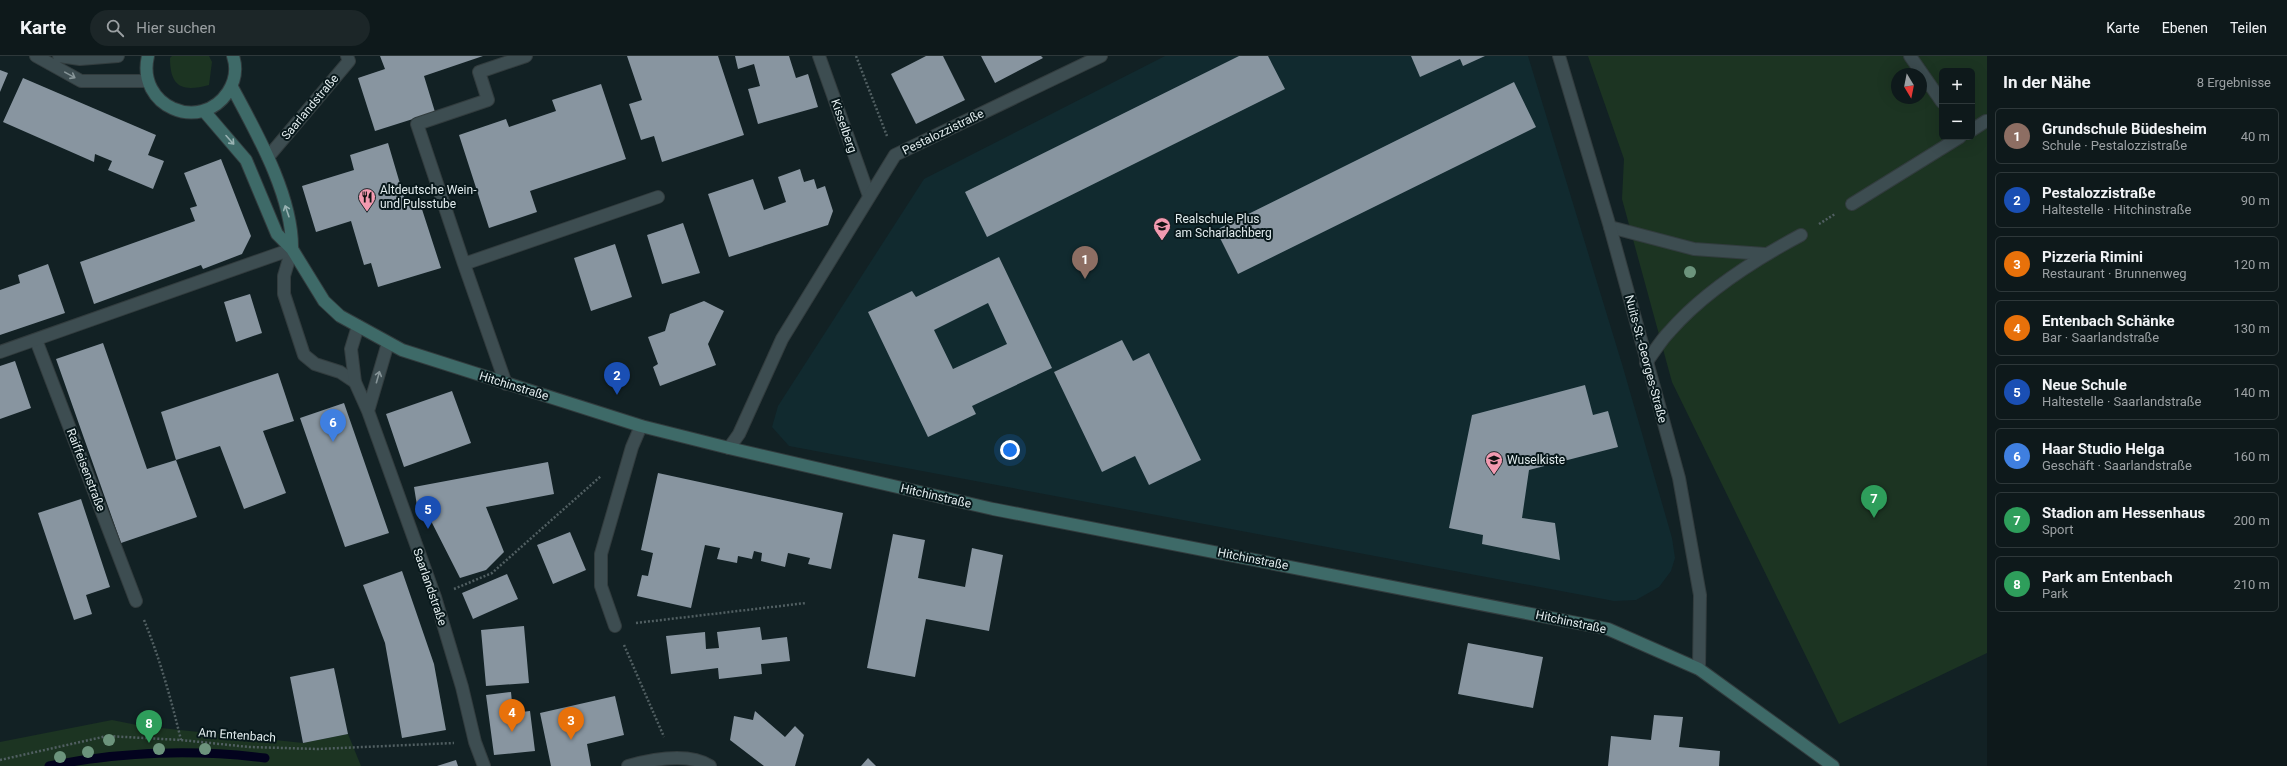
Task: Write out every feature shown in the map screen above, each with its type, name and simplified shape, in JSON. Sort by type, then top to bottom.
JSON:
[{"type":"main road","points":[[148,56],[146,72],[154,94],[164,104],[176,110],[190,112],[204,111],[215,106],[232,87],[235,74],[233,56]]},
{"type":"main road","points":[[232,87],[268,157],[293,229],[292,249]]},
{"type":"main road","points":[[204,111],[246,160],[277,234],[292,249],[324,301],[340,316],[388,343]]},
{"type":"main road","name":"Hitchinstraße","points":[[388,343],[402,350],[641,426],[729,448],[993,509],[1608,629],[1699,669],[1833,766]]},
{"type":"street","points":[[36,56],[81,81],[148,81]]},
{"type":"street","points":[[59,56],[80,59],[118,56]]},
{"type":"street","name":"Saarlandstraße","points":[[268,157],[348,61],[347,56]]},
{"type":"street","points":[[506,384],[417,124],[488,100],[479,72],[526,56]]},
{"type":"street","name":"Kisselberg","points":[[819,56],[868,196]]},
{"type":"street","name":"Pestalozzistraße","points":[[729,448],[739,434],[782,339],[868,196],[895,156],[1101,56]]},
{"type":"street","name":"Nuits-St.-Georges-Straße","points":[[1559,56],[1610,227],[1646,363],[1679,478],[1700,595],[1699,669]]},
{"type":"street","points":[[1910,56],[1939,98]]},
{"type":"street","points":[[1975,118],[1986,121]]},
{"type":"street","points":[[1975,128],[1986,121]]},
{"type":"street","points":[[1852,204],[1955,140]]},
{"type":"street","points":[[464,264],[658,197]]},
{"type":"street","points":[[1610,227],[1694,249],[1765,254]]},
{"type":"street","points":[[1646,363],[1675,326],[1706,298],[1765,254],[1801,234]]},
{"type":"street","points":[[0,352],[292,249]]},
{"type":"street","points":[[292,249],[284,276],[284,294],[304,355],[315,364],[340,372],[355,382]]},
{"type":"street","name":"Saarlandstraße","points":[[358,326],[351,349],[355,382],[368,411],[435,597],[462,687],[475,742],[484,766]]},
{"type":"street","name":"Raiffeisenstraße","points":[[36,340],[136,600]]},
{"type":"street","points":[[368,411],[388,343]]},
{"type":"street","points":[[615,626],[601,586],[601,554],[632,447],[641,426]]},
{"type":"street","points":[[628,766],[653,759],[700,760],[710,766]]},
{"type":"path","points":[[856,56],[895,156]]},
{"type":"path","points":[[1801,234],[1852,204]]},
{"type":"path","points":[[435,597],[492,573],[604,473]]},
{"type":"path","points":[[136,600],[154,644],[181,740]]},
{"type":"path","points":[[674,760],[615,626],[806,603]]},
{"type":"path","name":"Am Entenbach","points":[[0,760],[107,736],[181,740],[249,747],[318,748],[475,742]]},
{"type":"shaded area","points":[[1165,56],[1528,56],[1622,364],[1672,538],[1675,558],[1671,571],[1659,587],[1636,600],[1614,601],[789,446],[772,427],[778,406],[924,179]]},
{"type":"green space","points":[[172,56],[209,56],[212,62],[209,85],[192,88],[185,87],[175,82],[172,76],[171,68],[170,58]]},
{"type":"green space","points":[[1588,56],[1987,56],[1987,653],[1839,724],[1672,382],[1622,199],[1624,159]]},
{"type":"green space","points":[[112,720],[142,726],[303,743],[348,734],[361,766],[0,766],[0,742]]},
{"type":"building","points":[[380,56],[483,56],[424,76],[435,112],[375,131],[358,78],[385,69]]},
{"type":"building","points":[[627,56],[718,56],[744,135],[662,162],[654,136],[641,140],[629,104],[642,100]]},
{"type":"building","points":[[735,56],[789,56],[796,78],[808,74],[818,107],[758,124],[748,89],[760,86],[754,64],[738,69]]},
{"type":"building","points":[[926,56],[943,56],[965,100],[916,124],[891,74]]},
{"type":"building","points":[[981,56],[1041,56],[1043,58],[995,83]]},
{"type":"building","points":[[1239,56],[1268,56],[1285,89],[987,237],[965,192]]},
{"type":"building","points":[[1411,56],[1485,56],[1463,66],[1460,59],[1420,77]]},
{"type":"building","points":[[0,70],[8,73],[0,92]]},
{"type":"building","points":[[23,78],[156,135],[148,155],[164,161],[153,189],[108,170],[112,161],[95,154],[94,162],[3,122]]},
{"type":"building","points":[[1514,82],[1536,127],[1238,274],[1216,230]]},
{"type":"building","points":[[601,84],[626,159],[530,191],[537,212],[489,228],[459,135],[506,119],[509,127],[556,111],[552,100]]},
{"type":"building","name":"Altdeutsche Wein- und Pulsstube","points":[[388,143],[406,204],[419,200],[441,268],[378,287],[371,263],[364,265],[351,221],[316,232],[302,186],[354,170],[350,155]]},
{"type":"building","points":[[221,159],[251,236],[242,254],[203,269],[201,265],[94,304],[80,262],[195,221],[190,208],[197,206],[184,173]]},
{"type":"building","points":[[800,169],[804,182],[814,179],[817,189],[825,186],[833,211],[828,225],[729,257],[708,194],[753,179],[764,210],[786,202],[778,177]]},
{"type":"building","points":[[683,223],[700,273],[662,284],[647,235]]},
{"type":"building","points":[[615,244],[632,297],[591,311],[574,258]]},
{"type":"building","points":[[999,257],[1052,368],[972,406],[976,414],[928,437],[868,312],[912,291],[916,297]],"holes":[[[988,303],[1007,344],[953,369],[934,330]]]},
{"type":"building","points":[[48,264],[65,313],[0,335],[0,290],[20,283],[18,275]]},
{"type":"building","points":[[250,294],[262,333],[236,342],[224,302]]},
{"type":"building","points":[[704,301],[724,311],[708,344],[716,365],[660,386],[653,367],[658,364],[648,337],[665,331],[670,314]]},
{"type":"building","points":[[1122,340],[1133,361],[1149,353],[1201,460],[1149,485],[1135,456],[1102,472],[1054,372]]},
{"type":"building","points":[[103,343],[147,469],[176,460],[197,517],[121,543],[56,359]]},
{"type":"building","points":[[15,361],[31,408],[0,419],[0,366]]},
{"type":"building","points":[[278,373],[294,421],[263,431],[286,493],[244,509],[220,446],[176,460],[161,412]]},
{"type":"building","points":[[1585,385],[1593,415],[1608,411],[1618,447],[1529,470],[1522,518],[1555,523],[1560,560],[1482,544],[1483,535],[1449,528],[1472,415]]},
{"type":"building","points":[[452,391],[471,443],[404,467],[386,414]]},
{"type":"building","points":[[344,403],[389,533],[345,547],[300,418]]},
{"type":"building","points":[[548,462],[554,494],[486,507],[504,552],[486,570],[460,578],[429,517],[419,518],[414,487]]},
{"type":"building","points":[[658,473],[843,513],[831,569],[808,564],[810,558],[788,553],[785,567],[761,561],[762,553],[754,551],[752,559],[738,556],[737,563],[717,559],[720,548],[705,545],[691,608],[637,596],[642,575],[648,576],[653,553],[641,550]]},
{"type":"building","points":[[81,499],[110,587],[86,595],[92,614],[74,620],[38,513]]},
{"type":"building","points":[[570,532],[586,570],[553,584],[537,545]]},
{"type":"building","points":[[893,534],[925,540],[918,578],[965,587],[972,548],[1003,555],[989,631],[926,619],[915,677],[867,668]]},
{"type":"building","points":[[402,571],[434,664],[446,730],[402,738],[385,643],[363,585]]},
{"type":"building","points":[[507,574],[518,599],[473,619],[462,593]]},
{"type":"building","points":[[524,626],[529,683],[486,686],[481,630]]},
{"type":"building","points":[[760,627],[762,640],[787,637],[790,661],[761,664],[762,674],[719,679],[718,668],[671,674],[666,636],[705,632],[706,649],[719,648],[717,632]]},
{"type":"building","points":[[1468,643],[1543,657],[1533,708],[1458,694]]},
{"type":"building","points":[[334,668],[348,734],[303,743],[290,677]]},
{"type":"building","points":[[511,692],[513,713],[530,711],[535,751],[494,755],[486,695]]},
{"type":"building","points":[[615,696],[624,735],[587,744],[591,766],[551,766],[540,713]]},
{"type":"building","points":[[755,711],[785,737],[795,726],[804,735],[795,766],[764,766],[730,740],[734,716],[753,720]]},
{"type":"building","points":[[1654,715],[1683,717],[1679,747],[1720,751],[1719,766],[1608,766],[1611,736],[1651,740]]},
{"type":"building","points":[[868,758],[876,766],[861,766]]},
{"type":"building","points":[[456,760],[458,766],[437,766]]},
{"type":"waterway","points":[[49,766],[76,761],[157,753],[211,753],[265,758]]},
{"type":"place","name":"Altdeutsche Wein- und Pulsstube","points":[[367,212]]},
{"type":"place","name":"Realschule Plus am Scharlachberg","points":[[1162,241]]},
{"type":"place","name":"Grundschule Büdesheim","points":[[1085,279]]},
{"type":"place","name":"Pestalozzistraße","points":[[617,395]]},
{"type":"place","name":"Haar Studio Helga","points":[[333,442]]},
{"type":"place","name":"Wuselkiste","points":[[1494,475]]},
{"type":"place","name":"Stadion am Hessenhaus","points":[[1874,518]]},
{"type":"place","name":"Neue Schule","points":[[428,529]]},
{"type":"place","name":"Entenbach Schänke","points":[[512,732]]},
{"type":"place","name":"Pizzeria Rimini","points":[[571,740]]},
{"type":"place","name":"Park am Entenbach","points":[[149,743]]}]
